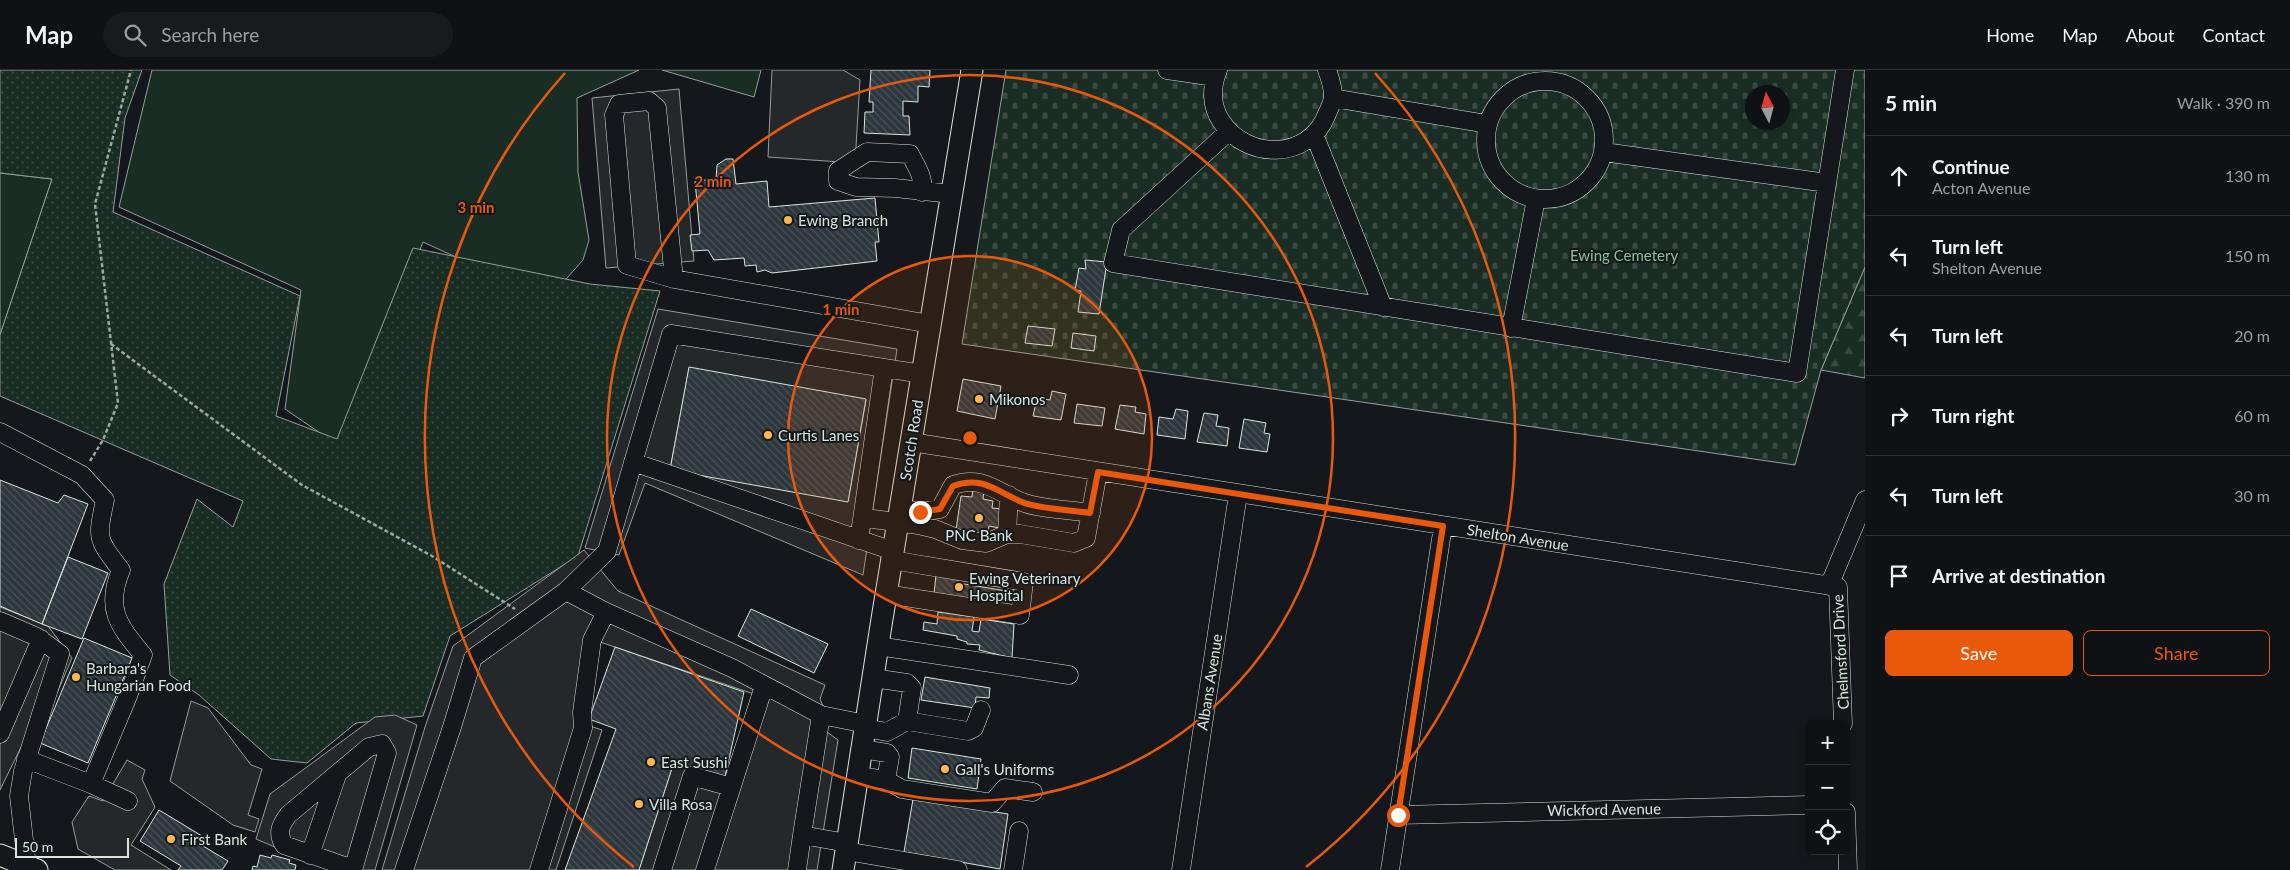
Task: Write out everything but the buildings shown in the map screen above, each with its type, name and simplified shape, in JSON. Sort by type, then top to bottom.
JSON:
[{"type":"main road","name":"Scotch Road","points":[[846,855],[892,556],[972,70]]},
{"type":"main road","points":[[0,855],[32,868]]},
{"type":"street","points":[[1168,70],[1216,74],[1212,95],[1217,115],[1228,132],[1244,144],[1263,150],[1282,150],[1299,144],[1314,134],[1325,120],[1333,98],[1327,70]]},
{"type":"street","points":[[1228,132],[1121,230],[1113,263],[1797,373],[1845,70]]},
{"type":"street","points":[[1549,75],[1585,96],[1598,112],[1604,131],[1604,152],[1597,168],[1586,183],[1571,193],[1554,199],[1536,199],[1517,193],[1501,180],[1490,164],[1485,144],[1487,124],[1496,106],[1510,91],[1549,75]]},
{"type":"street","points":[[1333,98],[1487,124]]},
{"type":"street","points":[[674,279],[657,108],[649,101],[619,104],[614,115],[628,265],[674,279],[930,324]]},
{"type":"street","points":[[1314,134],[1383,307]]},
{"type":"street","points":[[1604,152],[1827,183]]},
{"type":"street","points":[[922,192],[952,194]]},
{"type":"street","points":[[1511,328],[1536,199]]},
{"type":"street","points":[[404,870],[473,658],[566,591],[607,551],[671,334],[922,374]]},
{"type":"street","points":[[859,540],[884,368]]},
{"type":"street","points":[[0,432],[82,475],[106,500],[98,533],[105,550],[121,570],[114,586],[113,607],[118,624],[143,655],[91,784]]},
{"type":"street","name":"Shelton Avenue","points":[[911,442],[1829,586]]},
{"type":"street","points":[[633,462],[859,540],[892,556],[1024,582],[1020,615],[886,594]]},
{"type":"street","points":[[899,514],[962,540],[986,543],[1006,534],[1020,534],[1074,542],[1086,538],[1098,472]]},
{"type":"street","points":[[872,518],[940,509],[953,486],[965,481],[988,485],[1023,503],[1090,513]]},
{"type":"street","name":"Albans Avenue","points":[[1181,870],[1238,494]]},
{"type":"street","points":[[1006,534],[1009,495]]},
{"type":"street","points":[[1829,586],[1865,500]]},
{"type":"street","points":[[1390,870],[1443,526]]},
{"type":"street","name":"Chelmsford Drive","points":[[1829,586],[1838,588],[1843,720]]},
{"type":"street","points":[[566,591],[606,612],[732,668],[820,715],[887,732],[907,721],[968,731],[974,728],[981,710]]},
{"type":"street","points":[[539,870],[583,728],[582,712],[592,640],[606,612]]},
{"type":"street","points":[[2,628],[41,639],[60,654],[26,760],[20,796],[32,868]]},
{"type":"street","points":[[0,734],[41,639]]},
{"type":"street","points":[[878,646],[1070,675]]},
{"type":"street","points":[[873,678],[906,683],[912,688],[907,721]]},
{"type":"street","points":[[705,870],[764,686]]},
{"type":"street","points":[[797,870],[820,715]]},
{"type":"street","points":[[382,744],[386,749],[353,870],[284,845],[279,836],[281,824],[288,815],[337,774],[370,747],[382,744]]},
{"type":"street","points":[[862,749],[888,753],[890,757],[886,780]]},
{"type":"street","points":[[26,760],[91,784],[128,801]]},
{"type":"street","points":[[310,855],[337,774]]},
{"type":"street","points":[[662,870],[692,776],[731,786]]},
{"type":"street","points":[[858,776],[886,780],[902,789],[992,803],[1005,788],[1033,792]]},
{"type":"street","name":"Wickford Avenue","points":[[1398,815],[1805,805]]},
{"type":"street","points":[[1013,870],[1019,831]]},
{"type":"street","points":[[802,835],[846,855],[958,870]]},
{"type":"street","points":[[1847,855],[1848,870]]},
{"type":"path","points":[[82,475],[103,440],[118,403],[95,204],[131,70]]},
{"type":"path","points":[[111,344],[302,485],[432,556],[527,618]]},
{"type":"green space","points":[[0,70],[142,70],[125,118],[113,212],[300,296],[276,416],[337,439],[413,248],[590,284],[660,291],[578,556],[450,636],[423,716],[356,723],[307,763],[271,759],[199,695],[170,675],[164,584],[197,499],[233,527],[243,501],[0,396],[0,335],[52,179],[0,173]]},
{"type":"green space","points":[[152,70],[639,70],[577,98],[578,172],[589,240],[583,260],[551,296],[480,268],[423,242],[339,446],[285,409],[301,290],[119,207]]},
{"type":"green space","points":[[662,70],[761,70],[754,97]]},
{"type":"green space","name":"Ewing Cemetery","points":[[1006,70],[1865,70],[1865,267],[1821,370],[1795,465],[962,344]]},
{"type":"green space","points":[[0,173],[52,179],[0,335]]},
{"type":"green space","points":[[1865,267],[1865,378],[1821,370]]},
{"type":"shaded area","points":[[772,70],[843,70],[860,80],[855,163],[768,157]]},
{"type":"shaded area","points":[[679,89],[694,261],[606,268],[592,98]]},
{"type":"shaded area","points":[[658,309],[897,349],[863,575],[645,483],[619,555],[585,548]],"holes":[[[689,368],[866,400],[848,501],[670,469]]]},
{"type":"shaded area","points":[[584,550],[618,591],[825,685],[820,699],[828,718],[827,732],[838,740],[817,870],[639,870],[674,762],[724,779],[754,694],[600,642],[584,724],[602,730],[556,870],[382,870],[425,727],[453,646]]},
{"type":"shaded area","points":[[0,607],[48,626],[72,658],[35,745],[24,741],[0,790]]},
{"type":"shaded area","points":[[191,701],[208,708],[251,765],[262,769],[248,815],[259,819],[255,832],[233,825],[170,781]]},
{"type":"shaded area","points":[[395,715],[417,725],[375,870],[329,870],[256,839],[270,794],[375,717]]},
{"type":"shaded area","points":[[127,760],[145,770],[142,779],[155,807],[131,845],[171,870],[115,870],[78,849],[72,822],[89,796],[103,801]]},
{"type":"place","name":"Ewing Branch","points":[[788,220]]},
{"type":"place","name":"Mikonos","points":[[979,399]]},
{"type":"place","name":"Curtis Lanes","points":[[768,435]]},
{"type":"place","name":"PNC Bank","points":[[979,518]]},
{"type":"place","name":"Ewing Veterinary Hospital","points":[[959,587]]},
{"type":"place","name":"Barbara's Hungarian Food","points":[[76,677]]},
{"type":"place","name":"East Sushi","points":[[651,762]]},
{"type":"place","name":"Gall's Uniforms","points":[[945,769]]},
{"type":"place","name":"Villa Rosa","points":[[639,804]]},
{"type":"place","name":"First Bank","points":[[171,839]]},
{"type":"route","points":[[920,512],[940,509],[953,486],[965,481],[988,485],[1023,503],[1090,513],[1098,472],[1443,526],[1398,815]]}]
